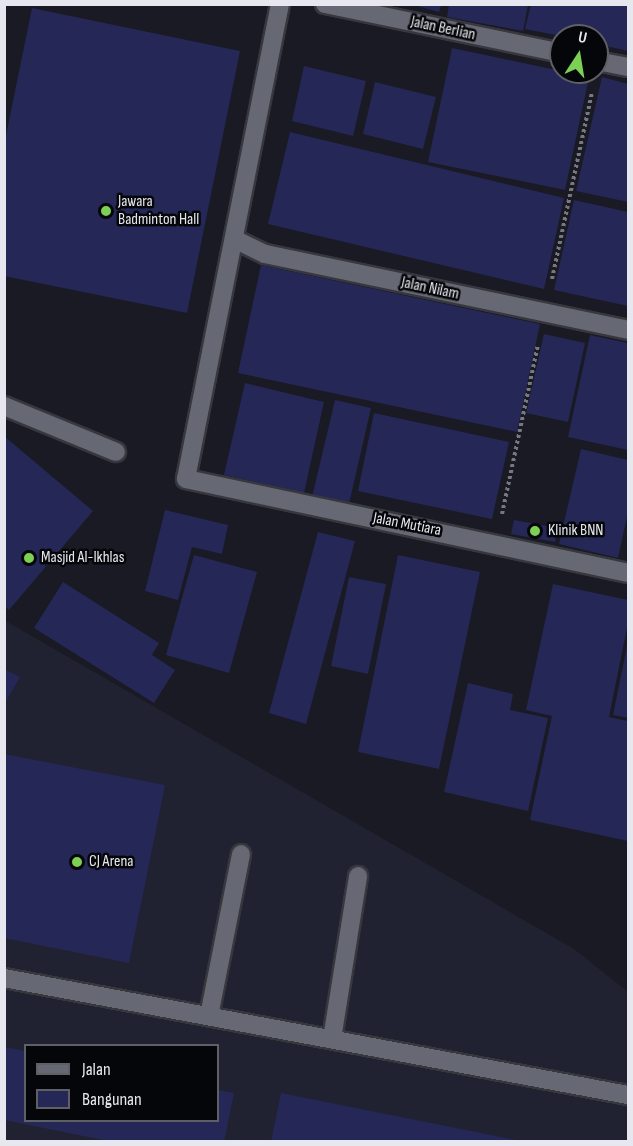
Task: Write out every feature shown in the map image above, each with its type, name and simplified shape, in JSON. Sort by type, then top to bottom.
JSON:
[{"type":"street","points":[[234,239],[280,4]]},
{"type":"street","name":"Jalan Berlian","points":[[325,4],[549,51]]},
{"type":"street","points":[[609,63],[628,67]]},
{"type":"street","name":"Jalan Nilam","points":[[234,239],[265,254],[628,330]]},
{"type":"street","name":"Jalan Mutiara","points":[[234,239],[186,479],[628,573]]},
{"type":"street","points":[[4,406],[116,452]]},
{"type":"street","points":[[209,1016],[241,854]]},
{"type":"street","points":[[332,1040],[358,876]]},
{"type":"street","points":[[4,978],[628,1095]]},
{"type":"shaded area","points":[[4,620],[574,949],[628,992],[628,1141],[5,1141]]},
{"type":"building","points":[[531,4],[628,4],[628,51],[609,47],[609,24],[549,24],[549,34],[525,29]]},
{"type":"building","points":[[414,5],[441,5],[439,12]]},
{"type":"building","points":[[449,5],[528,5],[523,31],[447,17]]},
{"type":"building","name":"Jawara Badminton Hall","points":[[32,8],[240,51],[187,313],[4,276],[4,145]]},
{"type":"building","points":[[452,48],[549,69],[549,84],[588,84],[565,190],[428,162]]},
{"type":"building","points":[[304,66],[366,81],[353,136],[292,121]]},
{"type":"building","points":[[609,79],[628,84],[628,202],[576,191],[600,84],[609,84]]},
{"type":"building","points":[[375,82],[436,97],[423,149],[363,134]]},
{"type":"building","points":[[290,132],[564,198],[544,289],[268,224]]},
{"type":"building","points":[[574,200],[628,212],[628,306],[554,290]]},
{"type":"building","points":[[261,265],[540,324],[517,432],[238,373]]},
{"type":"building","points":[[544,334],[585,343],[568,422],[526,413]]},
{"type":"building","points":[[590,335],[628,343],[628,450],[568,437]]},
{"type":"building","points":[[245,383],[324,402],[304,493],[224,475]]},
{"type":"building","points":[[335,400],[371,408],[349,504],[312,497]]},
{"type":"building","points":[[374,413],[509,442],[492,519],[358,491]]},
{"type":"building","name":"Masjid Al-Ikhlas","points":[[4,436],[93,511],[9,610],[4,606]]},
{"type":"building","points":[[581,449],[628,460],[628,512],[618,558],[559,544]]},
{"type":"building","points":[[165,510],[228,525],[222,554],[192,547],[178,600],[145,591]]},
{"type":"building","name":"Klinik BNN","points":[[514,520],[558,528],[555,542],[511,534]]},
{"type":"building","points":[[318,532],[355,541],[306,724],[269,713]]},
{"type":"building","points":[[194,555],[257,572],[229,673],[166,655]]},
{"type":"building","points":[[398,555],[480,572],[439,769],[358,752]]},
{"type":"building","points":[[349,577],[386,584],[368,674],[331,666]]},
{"type":"building","points":[[63,582],[159,643],[152,655],[175,670],[154,703],[34,628]]},
{"type":"building","points":[[553,584],[628,600],[628,623],[609,717],[628,721],[628,841],[530,820],[552,716],[526,710]]},
{"type":"building","points":[[628,646],[628,718],[613,715]]},
{"type":"building","points":[[4,669],[20,677],[4,705]]},
{"type":"building","points":[[468,683],[513,694],[510,710],[548,718],[528,811],[444,792]]},
{"type":"building","name":"CJ Arena","points":[[4,754],[165,785],[129,963],[4,938]]},
{"type":"building","points":[[4,1047],[24,1051],[24,1122],[219,1122],[219,1090],[234,1093],[224,1142],[113,1142],[4,1120]]},
{"type":"building","points":[[281,1093],[516,1140],[516,1142],[271,1142]]},
{"type":"place","name":"Jawara Badminton Hall","points":[[106,211]]},
{"type":"place","name":"Klinik BNN","points":[[535,531]]},
{"type":"place","name":"Masjid Al-Ikhlas","points":[[29,558]]},
{"type":"place","name":"CJ Arena","points":[[77,862]]}]
